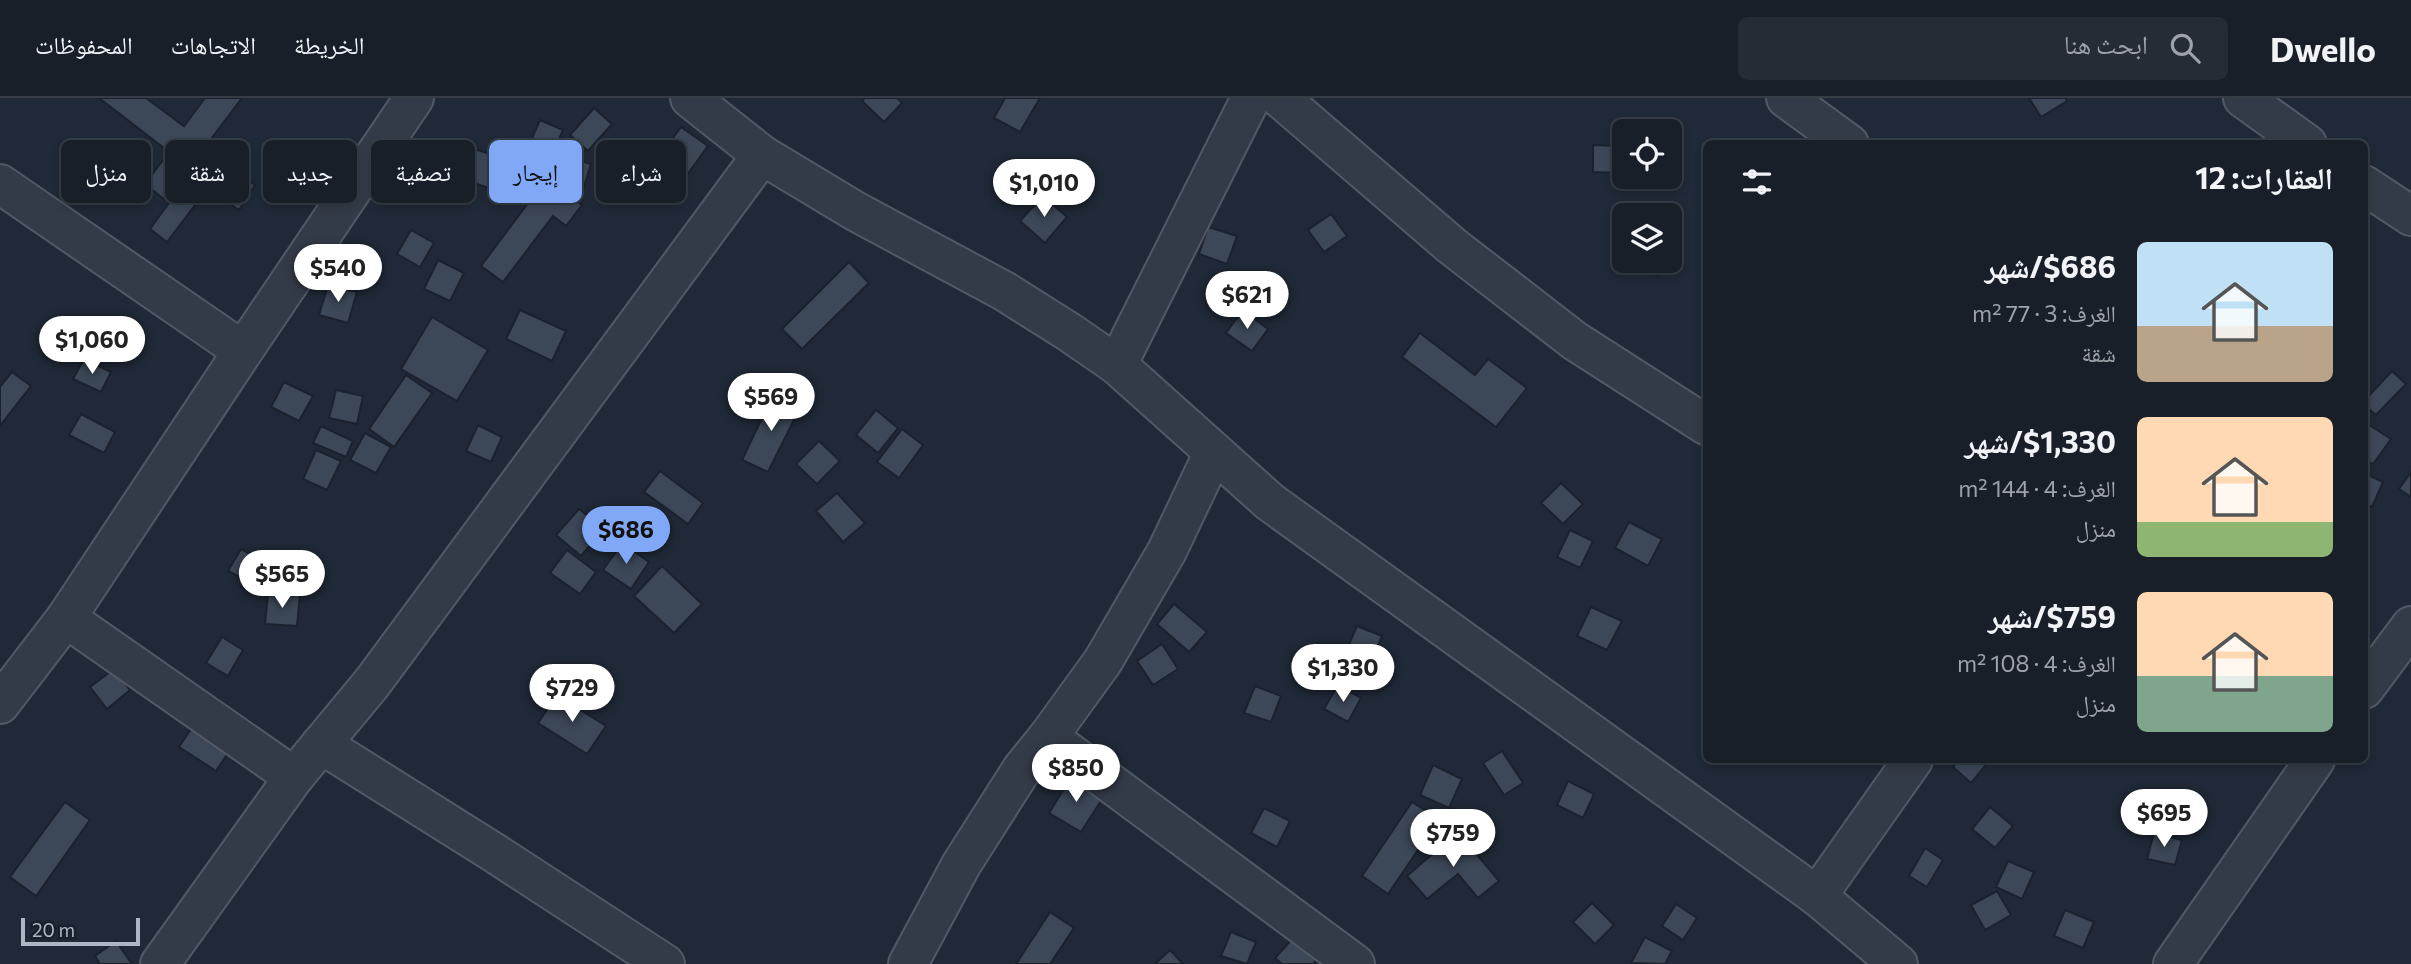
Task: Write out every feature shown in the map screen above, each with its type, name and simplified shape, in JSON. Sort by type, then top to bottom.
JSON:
[{"type":"street","points":[[0,704],[66,618],[414,98]]},
{"type":"street","points":[[690,98],[762,155],[855,211],[1004,291],[1117,365],[1270,502],[1817,896],[1898,964]]},
{"type":"street","points":[[1117,365],[1251,98]]},
{"type":"street","points":[[1280,98],[1472,262],[1575,341],[1703,423]]},
{"type":"street","points":[[1786,98],[1844,140]]},
{"type":"street","points":[[2243,98],[2301,140]]},
{"type":"street","points":[[160,964],[293,777],[372,682],[762,155]]},
{"type":"street","points":[[2368,188],[2411,216]]},
{"type":"street","points":[[4,197],[243,351]]},
{"type":"street","points":[[908,964],[961,865],[1022,769],[1103,661],[1167,551],[1214,452]]},
{"type":"street","points":[[66,618],[293,777]]},
{"type":"street","points":[[2368,684],[2411,626]]},
{"type":"street","points":[[1048,737],[1354,964]]},
{"type":"street","points":[[321,744],[494,852],[664,964]]},
{"type":"street","points":[[1817,896],[1911,763]]},
{"type":"street","points":[[2173,964],[2313,763]]},
{"type":"building","points":[[99,98],[146,98],[184,126],[205,98],[242,98],[210,140],[165,140],[165,149]]},
{"type":"building","points":[[865,98],[897,98],[902,103],[884,122],[862,101]]},
{"type":"building","points":[[1005,98],[1040,98],[1020,132],[994,118]]},
{"type":"building","points":[[2029,98],[2065,98],[2067,101],[2041,117]]},
{"type":"building","points":[[594,108],[612,124],[588,151],[582,146],[582,140],[576,140],[570,135]]},
{"type":"building","points":[[540,120],[563,130],[559,140],[531,140]]},
{"type":"building","points":[[681,127],[708,146],[686,176],[686,140],[672,140]]},
{"type":"building","points":[[1593,145],[1612,146],[1612,173],[1593,172]]},
{"type":"building","points":[[475,149],[489,154],[489,188],[475,183]]},
{"type":"building","points":[[165,157],[165,200],[151,189],[151,176]]},
{"type":"building","points":[[582,161],[591,164],[582,190]]},
{"type":"building","points":[[249,181],[255,185],[249,194]]},
{"type":"building","points":[[1043,196],[1067,217],[1045,243],[1020,221]]},
{"type":"building","points":[[169,203],[195,205],[167,242],[150,229]]},
{"type":"building","points":[[229,203],[243,203],[239,210]]},
{"type":"building","points":[[528,203],[582,205],[566,226],[553,216],[503,282],[481,266]]},
{"type":"building","points":[[1331,214],[1347,236],[1324,252],[1308,230]]},
{"type":"building","points":[[1208,227],[1237,236],[1227,264],[1199,254]]},
{"type":"building","points":[[411,230],[434,243],[420,267],[397,254]]},
{"type":"building","points":[[438,260],[464,273],[450,301],[424,289]]},
{"type":"building","points":[[849,262],[869,283],[802,349],[782,329]]},
{"type":"building","points":[[328,285],[357,292],[348,323],[319,315]]},
{"type":"building","points":[[520,310],[566,331],[552,361],[506,339]]},
{"type":"building","points":[[1243,310],[1268,329],[1252,351],[1226,333]]},
{"type":"building","points":[[432,317],[488,350],[457,401],[401,369]]},
{"type":"building","points":[[1420,333],[1475,375],[1488,359],[1527,388],[1496,427],[1402,357]]},
{"type":"building","points":[[84,359],[111,372],[101,392],[73,379]]},
{"type":"building","points":[[2392,371],[2406,384],[2376,415],[2368,408],[2368,397]]},
{"type":"building","points":[[12,372],[31,386],[0,426],[0,387]]},
{"type":"building","points":[[406,375],[432,393],[394,447],[369,429]]},
{"type":"building","points":[[284,382],[313,396],[299,421],[271,407]]},
{"type":"building","points":[[336,390],[363,396],[357,424],[329,418]]},
{"type":"building","points":[[773,395],[800,408],[768,472],[742,460]]},
{"type":"building","points":[[876,410],[898,428],[878,453],[856,435]]},
{"type":"building","points":[[81,414],[115,432],[104,453],[69,435]]},
{"type":"building","points":[[2368,424],[2391,439],[2373,464],[2368,461]]},
{"type":"building","points":[[478,425],[502,437],[491,462],[466,451]]},
{"type":"building","points":[[321,426],[353,441],[346,457],[313,443]]},
{"type":"building","points":[[902,429],[923,445],[899,478],[877,462]]},
{"type":"building","points":[[365,433],[391,447],[376,473],[350,460]]},
{"type":"building","points":[[819,441],[840,461],[817,484],[796,464]]},
{"type":"building","points":[[316,450],[341,461],[327,490],[303,479]]},
{"type":"building","points":[[660,471],[703,503],[688,524],[644,492]]},
{"type":"building","points":[[2411,472],[2411,497],[2399,489]]},
{"type":"building","points":[[2368,475],[2383,482],[2372,507],[2368,505]]},
{"type":"building","points":[[1561,483],[1583,504],[1563,524],[1541,503]]},
{"type":"building","points":[[837,493],[865,523],[843,542],[816,511]]},
{"type":"building","points":[[579,509],[604,529],[581,556],[556,535]]},
{"type":"building","points":[[1629,522],[1662,539],[1648,566],[1615,548]]},
{"type":"building","points":[[1570,530],[1593,541],[1580,568],[1557,557]]},
{"type":"building","points":[[622,543],[649,562],[631,589],[603,570]]},
{"type":"building","points":[[241,549],[271,565],[259,587],[228,571]]},
{"type":"building","points":[[567,550],[596,572],[580,594],[550,573]]},
{"type":"building","points":[[662,566],[702,604],[674,633],[634,596]]},
{"type":"building","points":[[268,593],[300,595],[297,626],[265,624]]},
{"type":"building","points":[[1174,604],[1207,632],[1189,652],[1157,624]]},
{"type":"building","points":[[1591,607],[1622,621],[1607,650],[1577,636]]},
{"type":"building","points":[[1357,626],[1382,636],[1371,662],[1346,651]]},
{"type":"building","points":[[222,637],[243,650],[228,676],[206,663]]},
{"type":"building","points":[[1162,644],[1178,669],[1153,685],[1137,661]]},
{"type":"building","points":[[114,669],[130,690],[107,709],[90,687]]},
{"type":"building","points":[[1338,685],[1361,698],[1348,722],[1324,709]]},
{"type":"building","points":[[1255,686],[1281,696],[1271,722],[1244,713]]},
{"type":"building","points":[[557,695],[606,726],[587,754],[538,723]]},
{"type":"building","points":[[195,723],[232,747],[216,771],[179,747]]},
{"type":"building","points":[[1502,751],[1523,783],[1504,795],[1483,763]]},
{"type":"building","points":[[1956,763],[1988,763],[1971,783],[1953,767]]},
{"type":"building","points":[[1433,765],[1462,779],[1449,808],[1420,795]]},
{"type":"building","points":[[1072,776],[1104,796],[1081,832],[1049,813]]},
{"type":"building","points":[[1568,781],[1594,794],[1583,818],[1557,805]]},
{"type":"building","points":[[65,802],[90,820],[36,896],[10,877]]},
{"type":"building","points":[[1412,802],[1439,819],[1388,894],[1362,876]]},
{"type":"building","points":[[1990,807],[2013,826],[1995,848],[1972,829]]},
{"type":"building","points":[[1264,808],[1290,821],[1277,847],[1251,833]]},
{"type":"building","points":[[1458,832],[1499,881],[1478,898],[1458,874],[1427,899],[1407,876]]},
{"type":"building","points":[[2154,833],[2182,840],[2175,865],[2147,859]]},
{"type":"building","points":[[1925,848],[1943,860],[1927,887],[1909,876]]},
{"type":"building","points":[[2008,861],[2034,872],[2022,899],[1996,887]]},
{"type":"building","points":[[1997,891],[2011,915],[1985,930],[1971,905]]},
{"type":"building","points":[[1592,903],[1614,925],[1595,944],[1573,922]]},
{"type":"building","points":[[1676,904],[1697,918],[1683,940],[1662,926]]},
{"type":"building","points":[[2065,910],[2094,922],[2083,948],[2054,936]]},
{"type":"building","points":[[1050,912],[1074,928],[1050,964],[1016,964]]},
{"type":"building","points":[[1231,932],[1256,942],[1247,964],[1221,956]]},
{"type":"building","points":[[1645,937],[1672,951],[1665,964],[1631,963]]},
{"type":"building","points":[[1293,938],[1317,959],[1313,964],[1282,964],[1275,958]]},
{"type":"building","points":[[116,941],[132,964],[100,964],[95,956]]},
{"type":"building","points":[[1170,950],[1183,964],[1155,964]]}]
